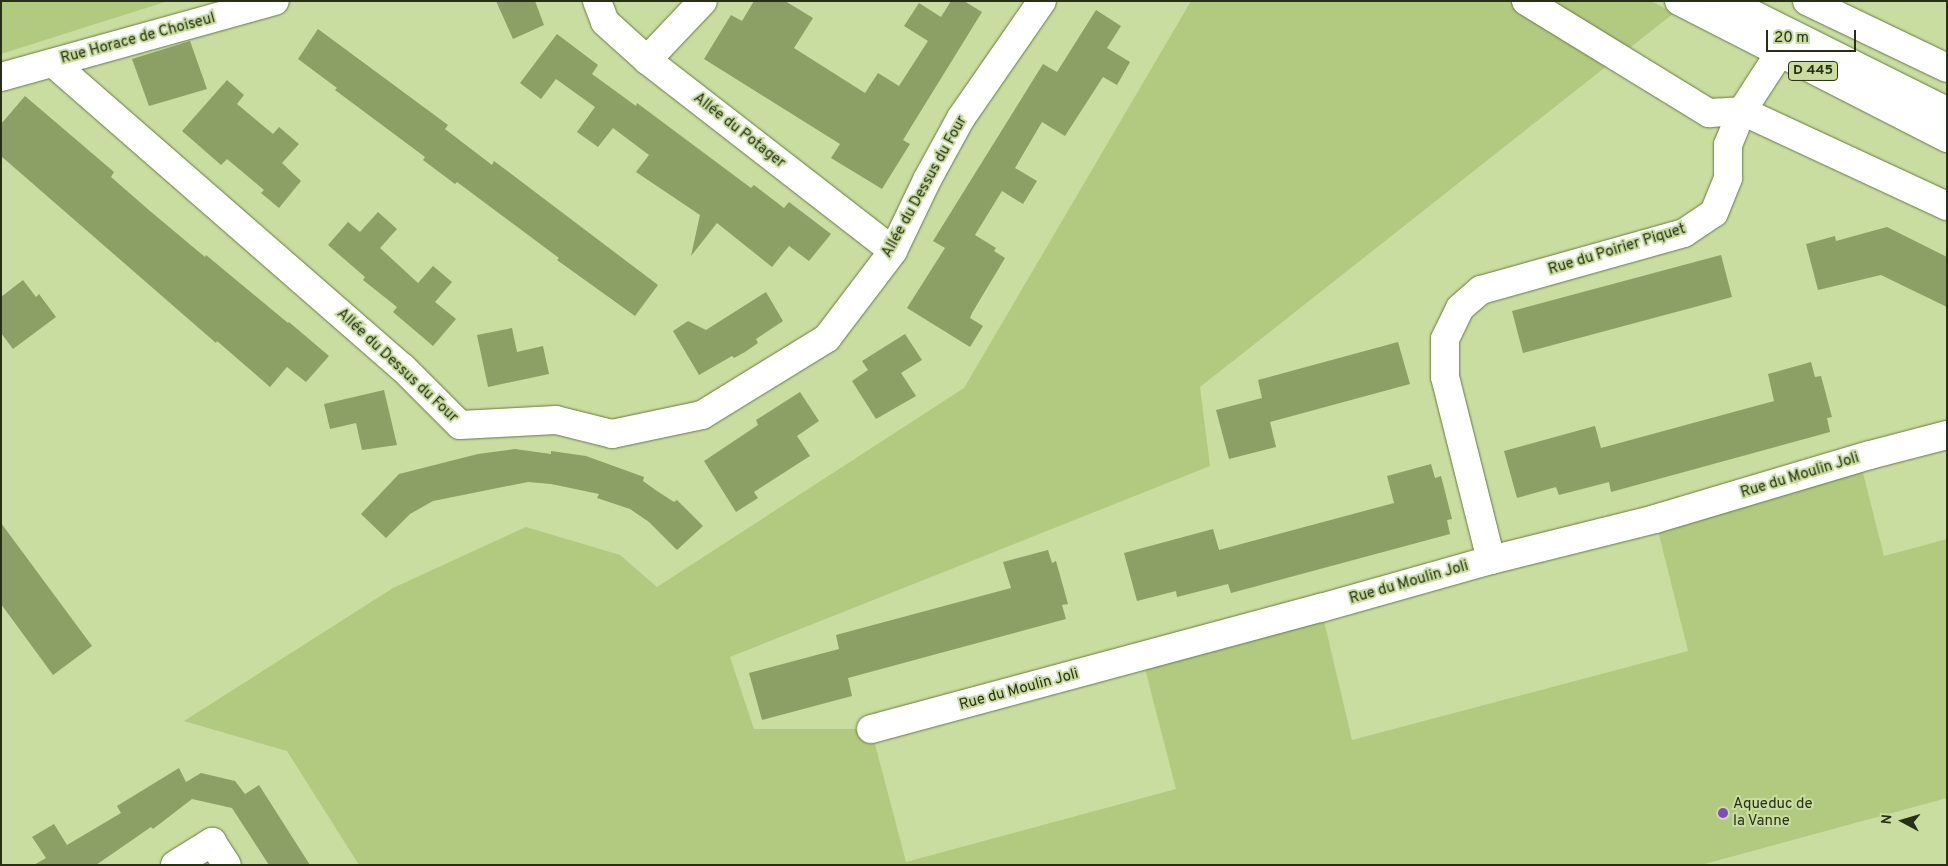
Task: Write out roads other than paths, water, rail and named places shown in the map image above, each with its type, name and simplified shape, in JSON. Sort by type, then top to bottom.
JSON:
[{"type":"street","name":"Rue Horace de Choiseul","points":[[1,77],[275,1]]},
{"type":"street","name":"Allée du Potager","points":[[597,1],[606,22],[647,60],[893,251]]},
{"type":"street","points":[[647,60],[703,1]]},
{"type":"street","name":"Allée du Dessus du Four","points":[[53,63],[402,367],[460,425],[556,420],[612,434],[702,415],[827,338],[893,251],[927,180],[961,118],[1042,1]]},
{"type":"street","points":[[1526,1],[1709,113],[1742,111],[1947,206]]},
{"type":"street","name":"D 445","points":[[1679,1],[1779,54],[1947,138]]},
{"type":"street","name":"D 445","points":[[1726,1],[1947,111]]},
{"type":"street","name":"D 445","points":[[1761,1],[1947,93]]},
{"type":"street","points":[[1807,1],[1947,68]]},
{"type":"street","name":"Rue du Poirier Piquet","points":[[1491,560],[1445,377],[1445,339],[1460,308],[1480,290],[1684,233],[1714,213],[1728,178],[1728,145],[1742,111],[1779,54]]},
{"type":"street","name":"Rue du Moulin Joli","points":[[871,729],[1321,608],[1491,560],[1655,519],[1870,455],[1947,435]]},
{"type":"street","points":[[175,865],[212,842],[227,865]]},
{"type":"place","name":"Aqueduc de la Vanne","points":[[1723,813]]}]
